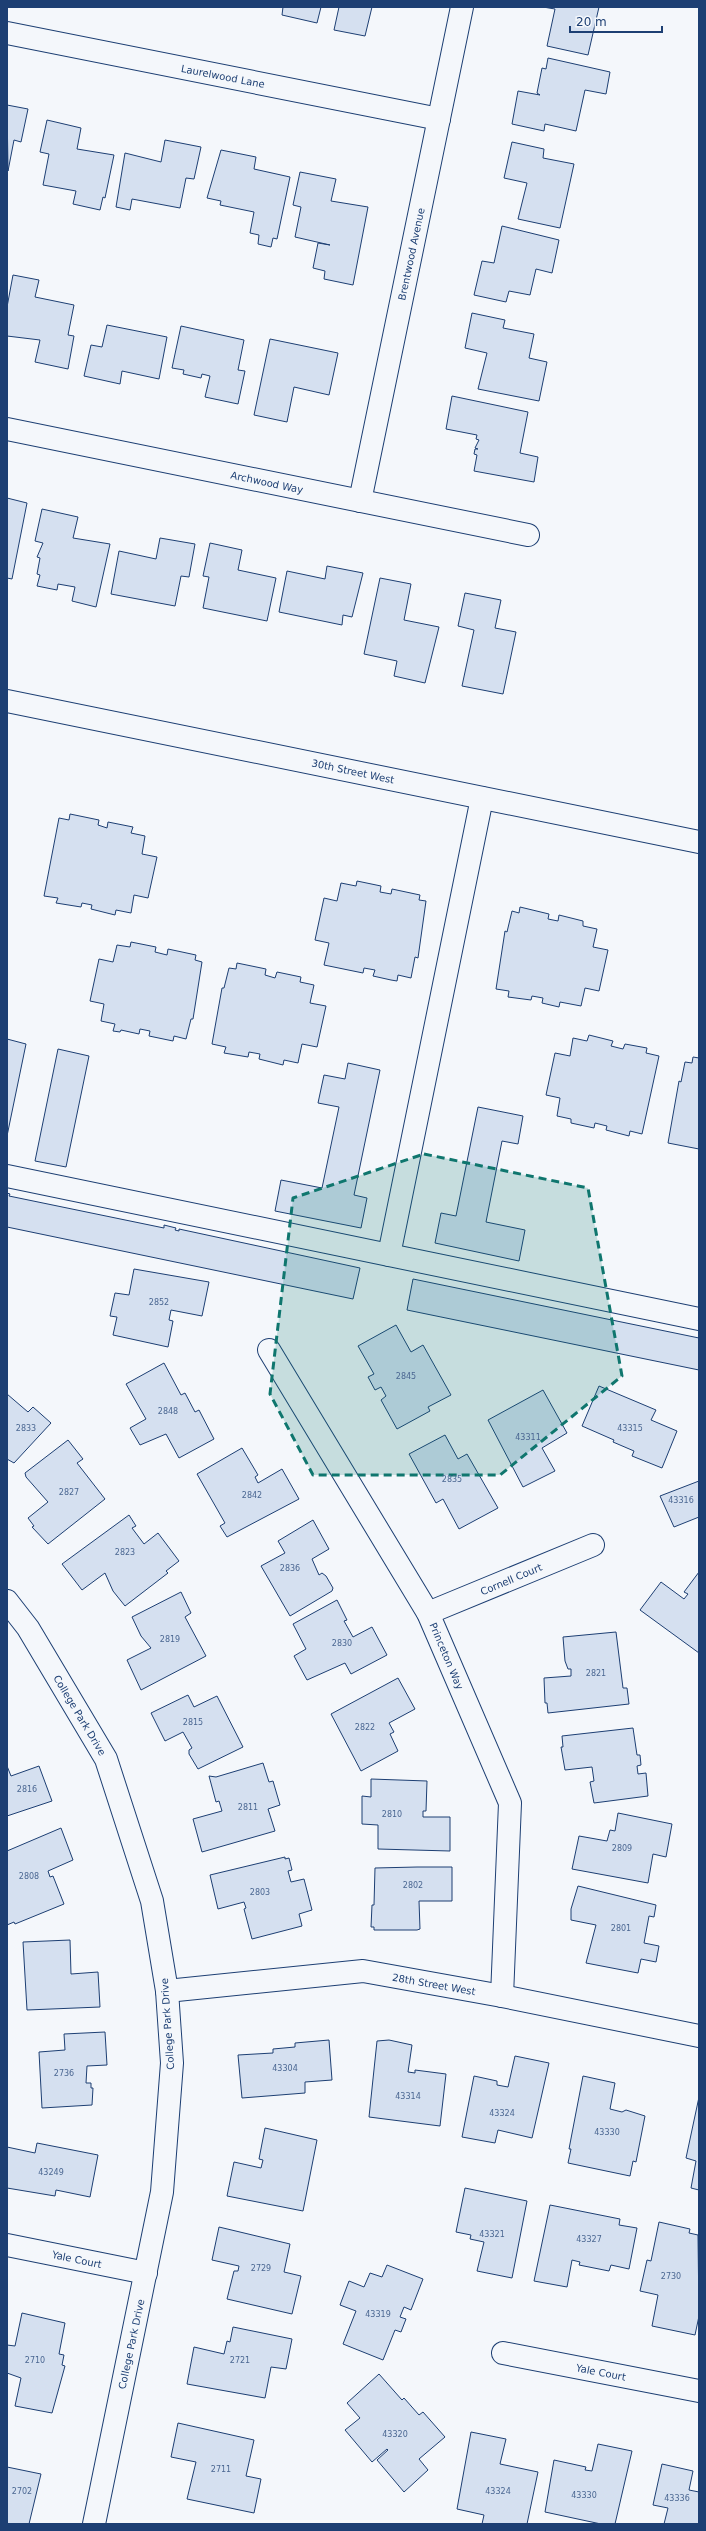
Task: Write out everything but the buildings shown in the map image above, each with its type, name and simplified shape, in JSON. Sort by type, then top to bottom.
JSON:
[{"type":"street","name":"Brentwood Avenue","points":[[360,501],[462,7]]},
{"type":"street","name":"Laurelwood Lane","points":[[7,33],[439,119]]},
{"type":"street","name":"Archwood Way","points":[[7,429],[528,535]]},
{"type":"street","name":"30th Street West","points":[[7,700],[699,842]]},
{"type":"street","points":[[389,1255],[482,798]]},
{"type":"street","points":[[7,1176],[699,1319]]},
{"type":"street","name":"Princeton Way","points":[[269,1350],[428,1613],[510,1803],[502,1996]]},
{"type":"street","name":"Cornell Court","points":[[428,1613],[593,1545]]},
{"type":"street","name":"College Park Drive","points":[[7,1601],[28,1628],[106,1759],[152,1901],[166,1991],[172,2063],[162,2192],[94,2524]]},
{"type":"street","name":"28th Street West","points":[[166,1991],[363,1971],[502,1996],[699,2036]]},
{"type":"street","name":"Yale Court","points":[[7,2245],[146,2273]]},
{"type":"street","name":"Yale Court","points":[[503,2354],[699,2391]]},
{"type":"highlighted area","points":[[424,1154],[588,1188],[622,1376],[500,1475],[313,1475],[270,1394],[293,1198]]}]
